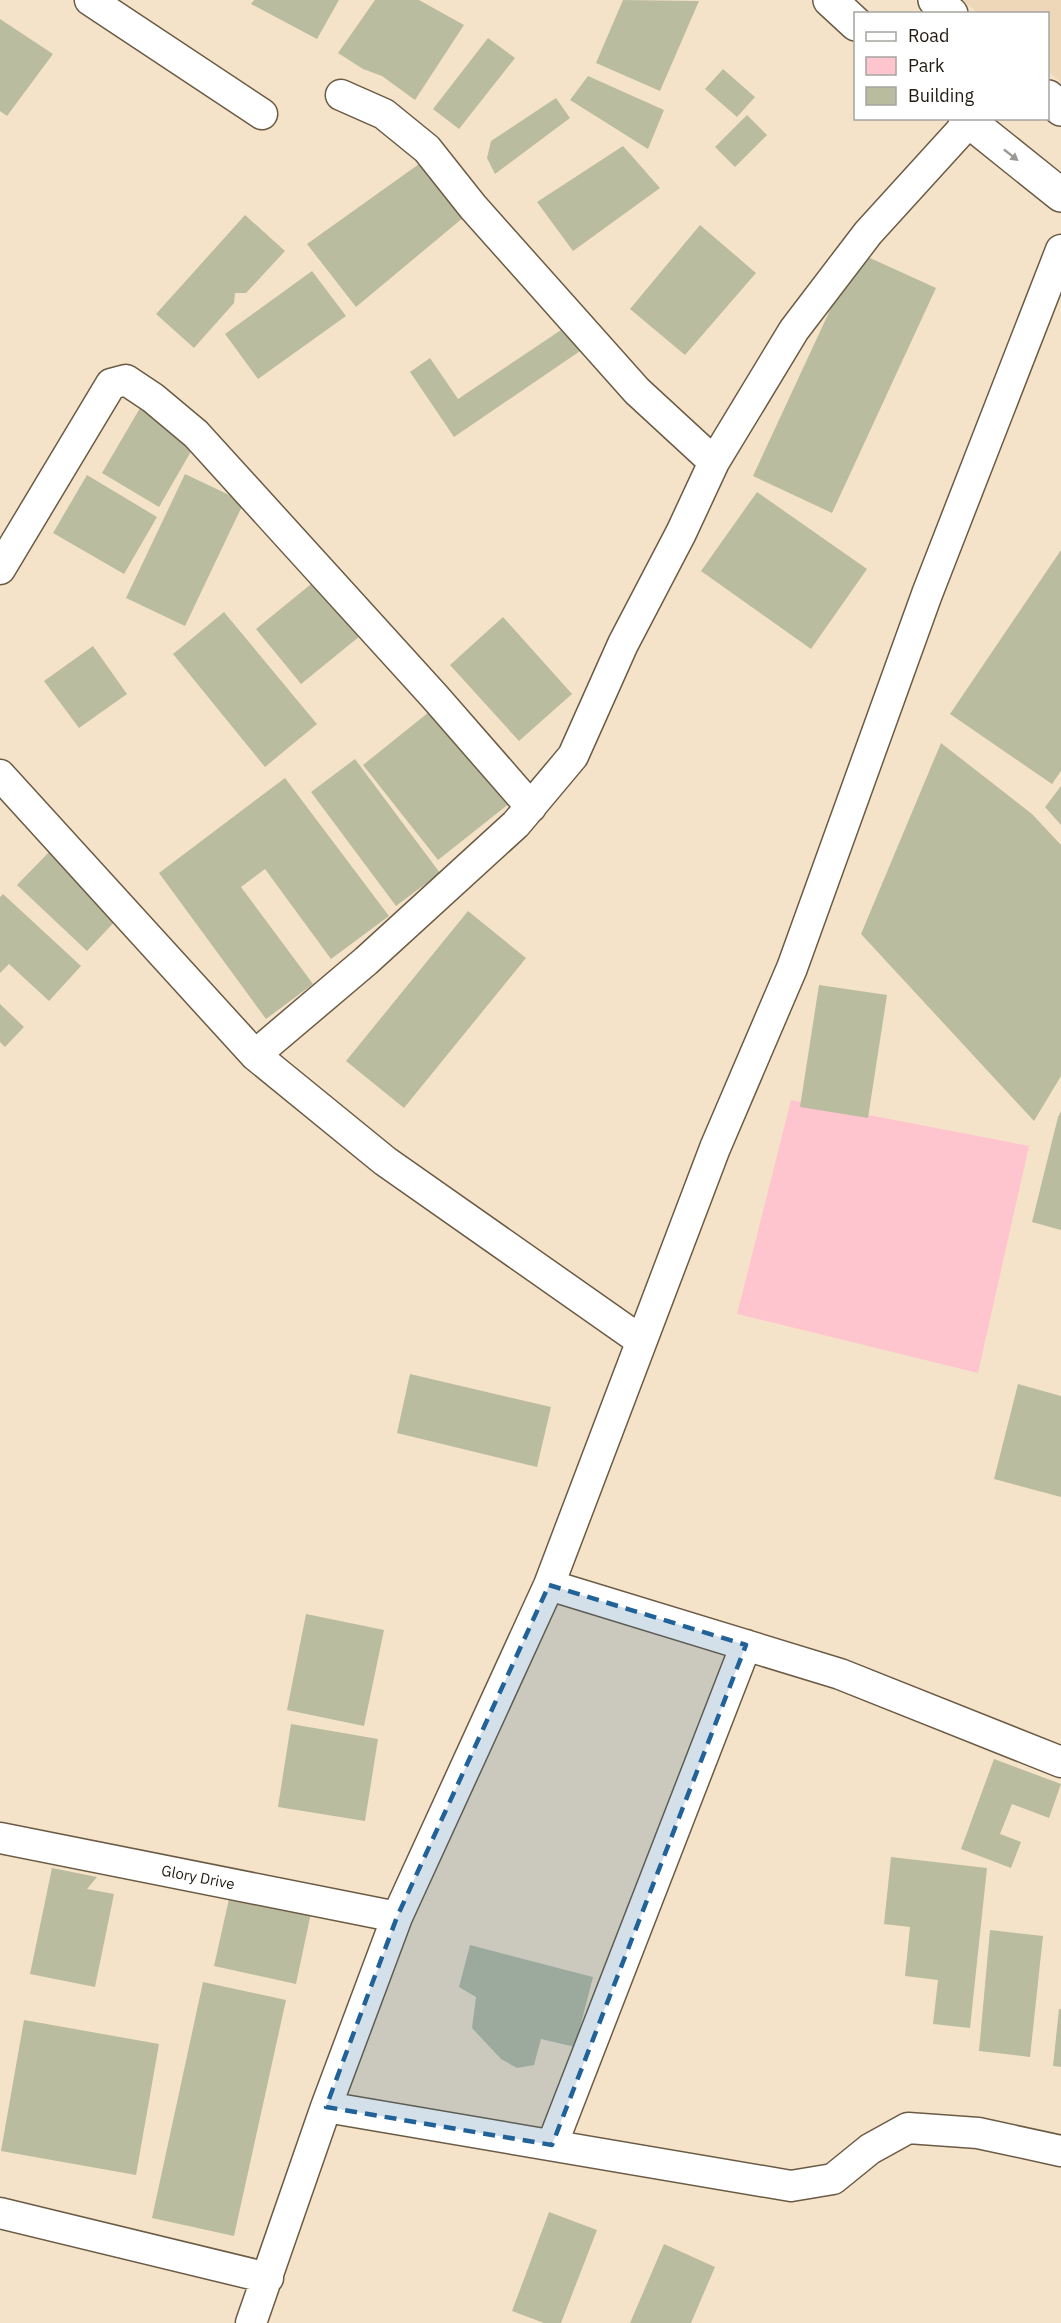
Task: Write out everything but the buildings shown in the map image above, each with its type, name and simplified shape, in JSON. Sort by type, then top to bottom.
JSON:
[{"type":"main road","points":[[830,0],[854,23]]},
{"type":"main road","points":[[935,0],[949,12]]},
{"type":"main road","points":[[967,120],[1061,195]]},
{"type":"street","points":[[90,0],[262,114]]},
{"type":"street","points":[[341,95],[384,114],[427,149],[473,207],[637,391],[714,462]]},
{"type":"street","points":[[255,1055],[366,961],[531,807],[573,756],[623,644],[681,533],[714,462],[794,330],[868,234],[967,120]]},
{"type":"street","points":[[251,2323],[326,2107],[397,1917],[549,1585],[640,1340],[715,1149],[792,968],[927,594],[1061,250]]},
{"type":"street","points":[[0,568],[111,384],[126,380],[153,398],[196,434],[435,697],[531,807]]},
{"type":"street","points":[[0,775],[255,1055],[385,1161],[640,1340]]},
{"type":"street","points":[[549,1585],[840,1674],[1061,1762]]},
{"type":"street","points":[[552,2145],[746,1645]]},
{"type":"street","name":"Glory Drive","points":[[0,1838],[397,1917]]},
{"type":"street","points":[[326,2107],[791,2186],[832,2179],[870,2149],[908,2128],[978,2133],[1061,2151]]},
{"type":"street","points":[[0,2213],[268,2278]]},
{"type":"highlighted area","points":[[549,1585],[746,1645],[552,2145],[326,2107],[397,1917]]},
{"type":"shaded area","points":[[962,0],[1061,0],[1061,83],[1049,72],[1049,12],[977,12]]},
{"type":"green space","points":[[791,1100],[1029,1146],[978,1373],[737,1314]]}]
